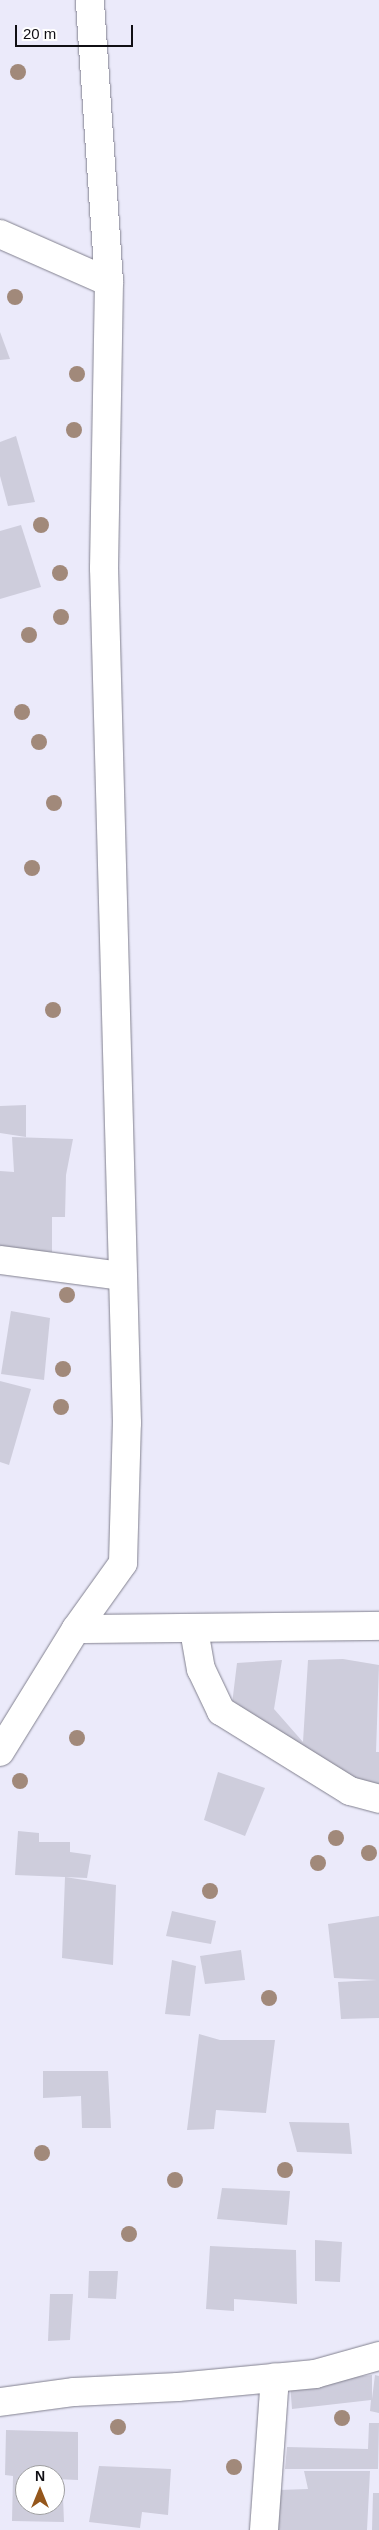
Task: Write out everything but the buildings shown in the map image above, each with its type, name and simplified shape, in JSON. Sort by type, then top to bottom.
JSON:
[{"type":"street","points":[[0,1752],[76,1629],[123,1563],[127,1423],[104,568],[109,282],[90,0]]},
{"type":"street","points":[[0,234],[109,282]]},
{"type":"street","points":[[0,1260],[122,1276]]},
{"type":"street","points":[[76,1629],[194,1630],[379,1626]]},
{"type":"street","points":[[194,1630],[201,1669],[222,1711],[350,1791],[379,1799]]},
{"type":"street","points":[[0,2402],[74,2392],[178,2387],[315,2374],[379,2356]]},
{"type":"street","points":[[264,2530],[275,2377]]}]
